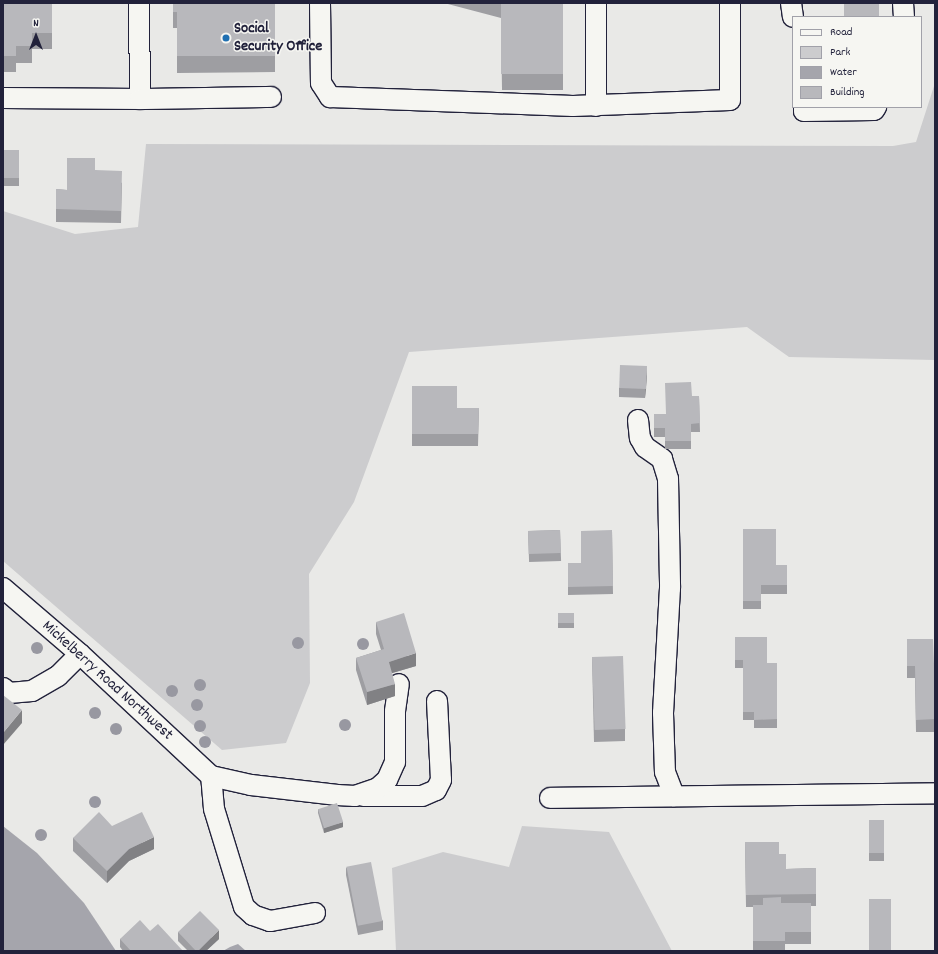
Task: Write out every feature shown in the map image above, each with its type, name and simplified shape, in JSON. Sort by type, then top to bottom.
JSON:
[{"type":"street","points":[[139,3],[140,98]]},
{"type":"street","points":[[320,3],[321,83],[330,97],[596,106],[730,100],[730,3]]},
{"type":"street","points":[[596,3],[596,106]]},
{"type":"street","points":[[791,3],[793,16]]},
{"type":"street","points":[[902,3],[904,16]]},
{"type":"street","points":[[3,98],[271,97]]},
{"type":"street","points":[[804,108],[804,111],[874,110],[875,108]]},
{"type":"street","points":[[638,420],[640,438],[645,447],[662,459],[668,479],[670,588],[663,728],[665,772],[674,796]]},
{"type":"street","name":"Mickelberry Road Northwest","points":[[3,588],[80,654],[211,776]]},
{"type":"street","points":[[3,688],[9,693],[32,691],[58,676],[80,654]]},
{"type":"street","points":[[355,796],[378,788],[392,771],[396,753],[395,711],[399,684]]},
{"type":"street","points":[[316,913],[270,921],[253,915],[244,907],[214,809],[211,776],[251,785],[355,796],[422,796],[436,790],[441,780],[437,701]]},
{"type":"street","points":[[550,798],[935,793]]},
{"type":"green space","points":[[935,83],[935,360],[789,357],[747,327],[409,352],[354,502],[309,574],[310,683],[286,743],[222,750],[3,561],[3,211],[75,234],[138,227],[146,144],[893,146],[916,142]]},
{"type":"green space","points":[[522,826],[609,832],[672,951],[396,951],[392,868],[443,852],[509,867]]},
{"type":"water","points":[[3,826],[37,853],[84,903],[116,951],[3,951]]},
{"type":"water","points":[[238,944],[246,951],[223,951],[230,947]]},
{"type":"building","points":[[3,3],[52,3],[52,33],[32,33],[32,46],[16,46],[16,56],[3,56]]},
{"type":"building","name":"Social Security Office","points":[[173,3],[275,3],[275,56],[177,56],[177,12],[173,12]]},
{"type":"building","points":[[501,3],[563,3],[563,74],[501,74]]},
{"type":"building","points":[[844,3],[879,3],[879,16],[844,16]]},
{"type":"building","points":[[3,150],[19,150],[19,178],[3,178]]},
{"type":"building","points":[[67,158],[95,158],[95,170],[122,171],[121,211],[56,209],[56,189],[67,190]]},
{"type":"building","points":[[620,365],[647,366],[646,389],[619,388]]},
{"type":"building","points":[[691,382],[692,396],[699,396],[700,423],[691,424],[691,441],[665,441],[665,428],[654,428],[654,414],[666,414],[665,383]]},
{"type":"building","points":[[412,386],[457,386],[457,408],[479,408],[478,434],[412,434]]},
{"type":"building","points":[[743,529],[776,529],[776,565],[787,565],[787,585],[761,585],[761,601],[743,601]]},
{"type":"building","points":[[560,530],[561,553],[529,554],[528,531]]},
{"type":"building","points":[[612,530],[613,586],[568,587],[568,563],[581,563],[581,531]]},
{"type":"building","points":[[404,613],[416,653],[389,662],[395,684],[367,692],[356,658],[384,649],[376,622]]},
{"type":"building","points":[[558,613],[574,613],[574,623],[558,623]]},
{"type":"building","points":[[735,637],[767,637],[767,663],[777,663],[777,719],[754,720],[754,712],[743,712],[743,660],[735,660]]},
{"type":"building","points":[[907,639],[933,639],[935,664],[935,719],[916,720],[915,666],[907,666]]},
{"type":"building","points":[[623,656],[626,729],[595,730],[592,657]]},
{"type":"building","points":[[3,695],[22,710],[3,733]]},
{"type":"building","points":[[337,803],[343,822],[324,828],[318,809]]},
{"type":"building","points":[[99,812],[112,826],[142,812],[154,837],[129,849],[107,871],[73,838]]},
{"type":"building","points":[[869,820],[884,820],[884,853],[869,853]]},
{"type":"building","points":[[745,842],[779,842],[779,854],[786,854],[786,869],[816,868],[816,894],[746,895]]},
{"type":"building","points":[[371,862],[382,921],[358,926],[346,867]]},
{"type":"building","points":[[781,897],[781,903],[811,903],[811,932],[785,932],[785,941],[753,941],[753,905],[763,905],[763,898]]},
{"type":"building","points":[[869,899],[891,899],[891,951],[869,951]]},
{"type":"building","points":[[200,911],[219,930],[198,951],[196,951],[178,932]]},
{"type":"building","points":[[140,920],[150,931],[158,924],[183,951],[131,951],[120,939]]},
{"type":"place","name":"Social Security Office","points":[[226,38]]}]
